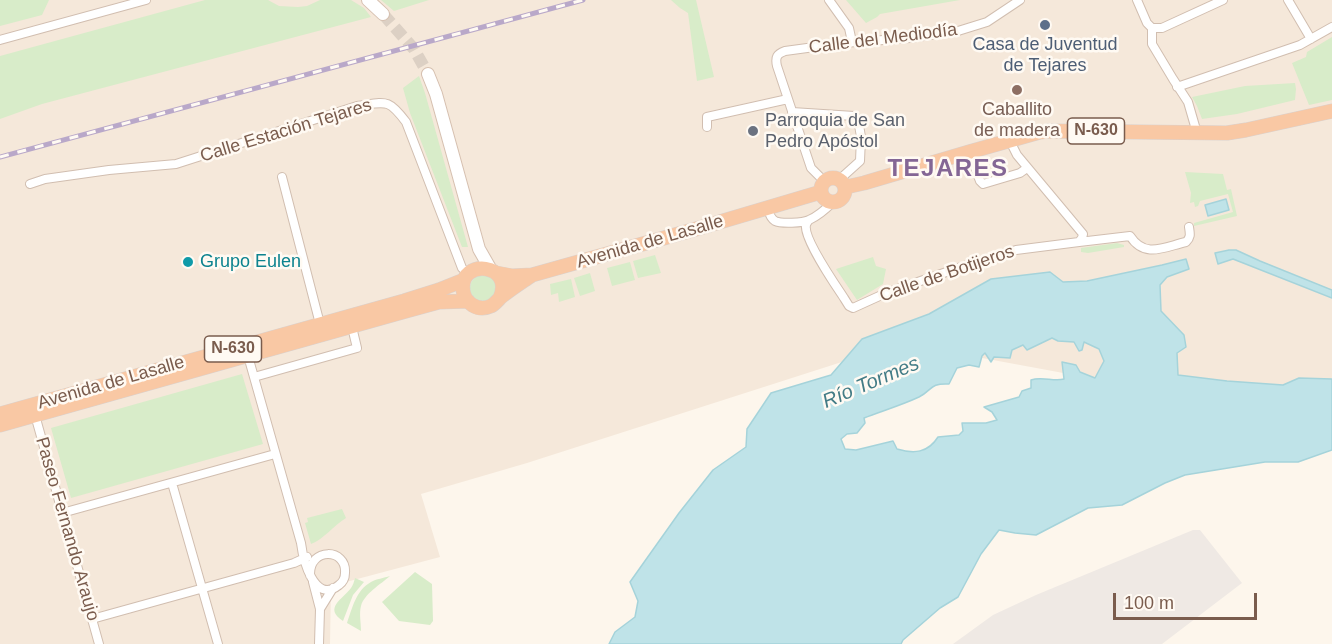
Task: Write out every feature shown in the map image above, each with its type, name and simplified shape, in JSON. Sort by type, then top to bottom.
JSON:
[{"type":"highway","name":"N-630","points":[[768,209],[823,187],[832,177],[864,183],[1049,131],[1227,133],[1332,111]]},
{"type":"highway","points":[[823,187],[825,199],[837,202],[844,197],[845,179]]},
{"type":"highway","name":"Avenida de Lasalle","points":[[494,272],[512,276],[532,275],[768,209]]},
{"type":"highway","name":"N-630","points":[[469,275],[485,268],[494,272]]},
{"type":"highway","points":[[494,272],[502,282],[500,298]]},
{"type":"highway","points":[[468,301],[463,291],[469,275]]},
{"type":"highway","name":"Avenida de Lasalle","points":[[0,414],[439,291],[469,275]]},
{"type":"highway","name":"Avenida de Lasalle","points":[[500,298],[532,275]]},
{"type":"highway","name":"N-630","points":[[468,301],[482,308],[492,305],[500,298]]},
{"type":"highway","name":"Avenida de Lasalle","points":[[0,425],[439,302],[468,301]]},
{"type":"main road","points":[[368,0],[384,14]]},
{"type":"main road","points":[[428,74],[436,94],[479,249],[494,272]]},
{"type":"main road","points":[[469,275],[479,249]]},
{"type":"street","points":[[0,40],[146,0]]},
{"type":"street","points":[[829,0],[849,28],[852,42]]},
{"type":"street","name":"Calle del Mediodía","points":[[788,99],[777,66],[776,58],[780,53],[852,42],[910,38],[958,31],[987,22],[1020,0]]},
{"type":"street","points":[[1137,0],[1147,23],[1152,28],[1162,28],[1223,0]]},
{"type":"street","points":[[1288,0],[1311,39]]},
{"type":"street","points":[[1177,87],[1294,47],[1332,27]]},
{"type":"street","points":[[1152,28],[1152,44],[1188,102],[1197,133]]},
{"type":"street","points":[[707,127],[707,117],[788,99],[811,168],[823,187]]},
{"type":"street","name":"Calle Estación Tejares","points":[[30,184],[45,178],[176,164],[357,106],[384,102],[394,107],[406,122],[462,268],[469,275]]},
{"type":"street","points":[[792,112],[854,116],[858,119],[861,157],[845,179]]},
{"type":"street","points":[[1010,141],[1017,156],[1083,234],[1080,240]]},
{"type":"street","points":[[969,152],[980,181],[984,184],[1020,173],[1028,168]]},
{"type":"street","points":[[282,177],[320,324]]},
{"type":"street","points":[[768,209],[770,216],[776,221],[808,221],[833,202]]},
{"type":"street","name":"Calle de Botijeros","points":[[808,221],[806,232],[810,244],[849,306],[853,308],[886,293],[1016,250],[1080,240],[1130,236],[1140,247],[1153,250],[1185,242],[1191,235],[1189,228]]},
{"type":"street","points":[[254,377],[357,348],[352,327]]},
{"type":"street","points":[[248,356],[301,543],[303,560],[312,579],[320,609],[319,644]]},
{"type":"street","name":"Paseo Fernando Araujo","points":[[35,415],[99,644]]},
{"type":"street","points":[[62,513],[275,454]]},
{"type":"street","points":[[172,483],[218,644]]},
{"type":"street","points":[[301,543],[310,553],[319,555]]},
{"type":"street","points":[[92,619],[303,560],[305,557],[331,554],[344,565],[345,571],[342,582],[333,588],[320,609]]},
{"type":"street","points":[[319,555],[312,564],[312,579],[322,588],[333,588]]},
{"type":"shaded area","points":[[0,0],[1332,0],[1332,384],[1231,404],[901,343],[527,463],[421,494],[440,557],[331,586],[330,644],[0,644]]},
{"type":"shaded area","points":[[1193,530],[1200,530],[1242,583],[1162,644],[953,644],[993,615]]},
{"type":"green space","points":[[0,0],[49,0],[42,15],[0,26]]},
{"type":"green space","points":[[205,0],[268,0],[279,6],[298,7],[320,0],[351,0],[364,8],[371,17],[42,104],[0,119],[0,56]]},
{"type":"green space","points":[[381,0],[429,0],[394,11]]},
{"type":"green space","points":[[671,0],[696,0],[714,77],[697,81],[688,13]]},
{"type":"green space","points":[[846,0],[960,0],[880,14],[866,23]]},
{"type":"green space","points":[[1332,37],[1332,100],[1309,105],[1292,63],[1306,57],[1307,52]]},
{"type":"green space","points":[[419,76],[468,247],[462,247],[410,113],[403,88]]},
{"type":"green space","points":[[1295,83],[1295,100],[1237,114],[1202,119],[1192,97],[1245,86]]},
{"type":"green space","points":[[1185,172],[1223,174],[1227,190],[1231,189],[1237,216],[1194,226],[1194,223],[1233,212],[1228,194],[1200,201],[1195,207],[1194,202],[1190,203],[1191,193]]},
{"type":"green space","points":[[1117,243],[1124,247],[1088,253],[1081,252],[1081,248]]},
{"type":"green space","points":[[655,255],[661,273],[638,278],[633,261]]},
{"type":"green space","points":[[873,257],[876,266],[886,269],[883,284],[857,300],[836,269]]},
{"type":"green space","points":[[630,262],[635,280],[612,286],[607,268]]},
{"type":"green space","points":[[590,273],[595,291],[580,296],[574,278]]},
{"type":"green space","points":[[483,275],[492,279],[496,288],[492,297],[483,301],[474,297],[470,288],[474,279]]},
{"type":"green space","points":[[571,279],[575,297],[559,302],[558,293],[551,295],[550,284]]},
{"type":"green space","points":[[242,374],[263,444],[71,498],[51,428]]},
{"type":"green space","points":[[342,509],[346,518],[311,544],[305,523],[308,522],[307,518]]},
{"type":"green space","points":[[415,572],[432,584],[433,621],[430,625],[399,621],[382,602]]},
{"type":"green space","points":[[390,576],[369,593],[363,602],[360,612],[361,631],[347,623],[355,600],[366,585]]},
{"type":"green space","points":[[355,578],[364,582],[353,595],[343,621],[335,612],[336,604],[351,588]]},
{"type":"water","points":[[1226,199],[1229,210],[1208,216],[1205,205]]},
{"type":"water","points":[[1236,250],[1332,290],[1332,298],[1233,259],[1218,264],[1215,253]]},
{"type":"water","name":"Río Tormes","points":[[1186,259],[1189,269],[1167,277],[1160,285],[1161,311],[1184,335],[1186,347],[1177,353],[1178,375],[1283,385],[1299,378],[1332,379],[1332,450],[1298,462],[1265,462],[1185,475],[1122,505],[1088,508],[1036,535],[999,530],[981,554],[958,597],[940,608],[901,644],[609,644],[615,632],[635,617],[638,601],[630,582],[713,470],[746,447],[747,429],[771,393],[831,375],[862,339],[929,314],[991,279],[1050,272],[1063,282],[1087,281]],"holes":[[[1052,338],[1058,341],[1074,342],[1079,351],[1082,350],[1084,342],[1099,349],[1104,361],[1095,378],[1080,372],[1076,365],[1062,362],[1064,379],[1031,380],[1031,388],[1022,391],[1019,397],[984,407],[992,412],[997,420],[986,423],[962,423],[963,431],[959,435],[938,437],[925,449],[915,452],[897,449],[893,441],[856,450],[845,449],[841,439],[847,434],[857,433],[865,423],[864,418],[919,397],[934,386],[949,384],[957,368],[969,365],[979,367],[985,353],[991,362],[994,357],[1010,358],[1012,350],[1023,345],[1027,350]]]},
{"type":"tunnel","points":[[383,14],[414,49],[428,74]]},
{"type":"railway","points":[[0,157],[583,0]]},
{"type":"place","name":"Casa de Juventud de Tejares","points":[[1045,25]]},
{"type":"place","name":"Caballito de madera","points":[[1017,90]]},
{"type":"place","name":"Parroquia de San Pedro Apóstol","points":[[753,131]]},
{"type":"place","name":"Grupo Eulen","points":[[188,262]]},
{"type":"district","name":"TEJARES","points":[[948,169]]}]
